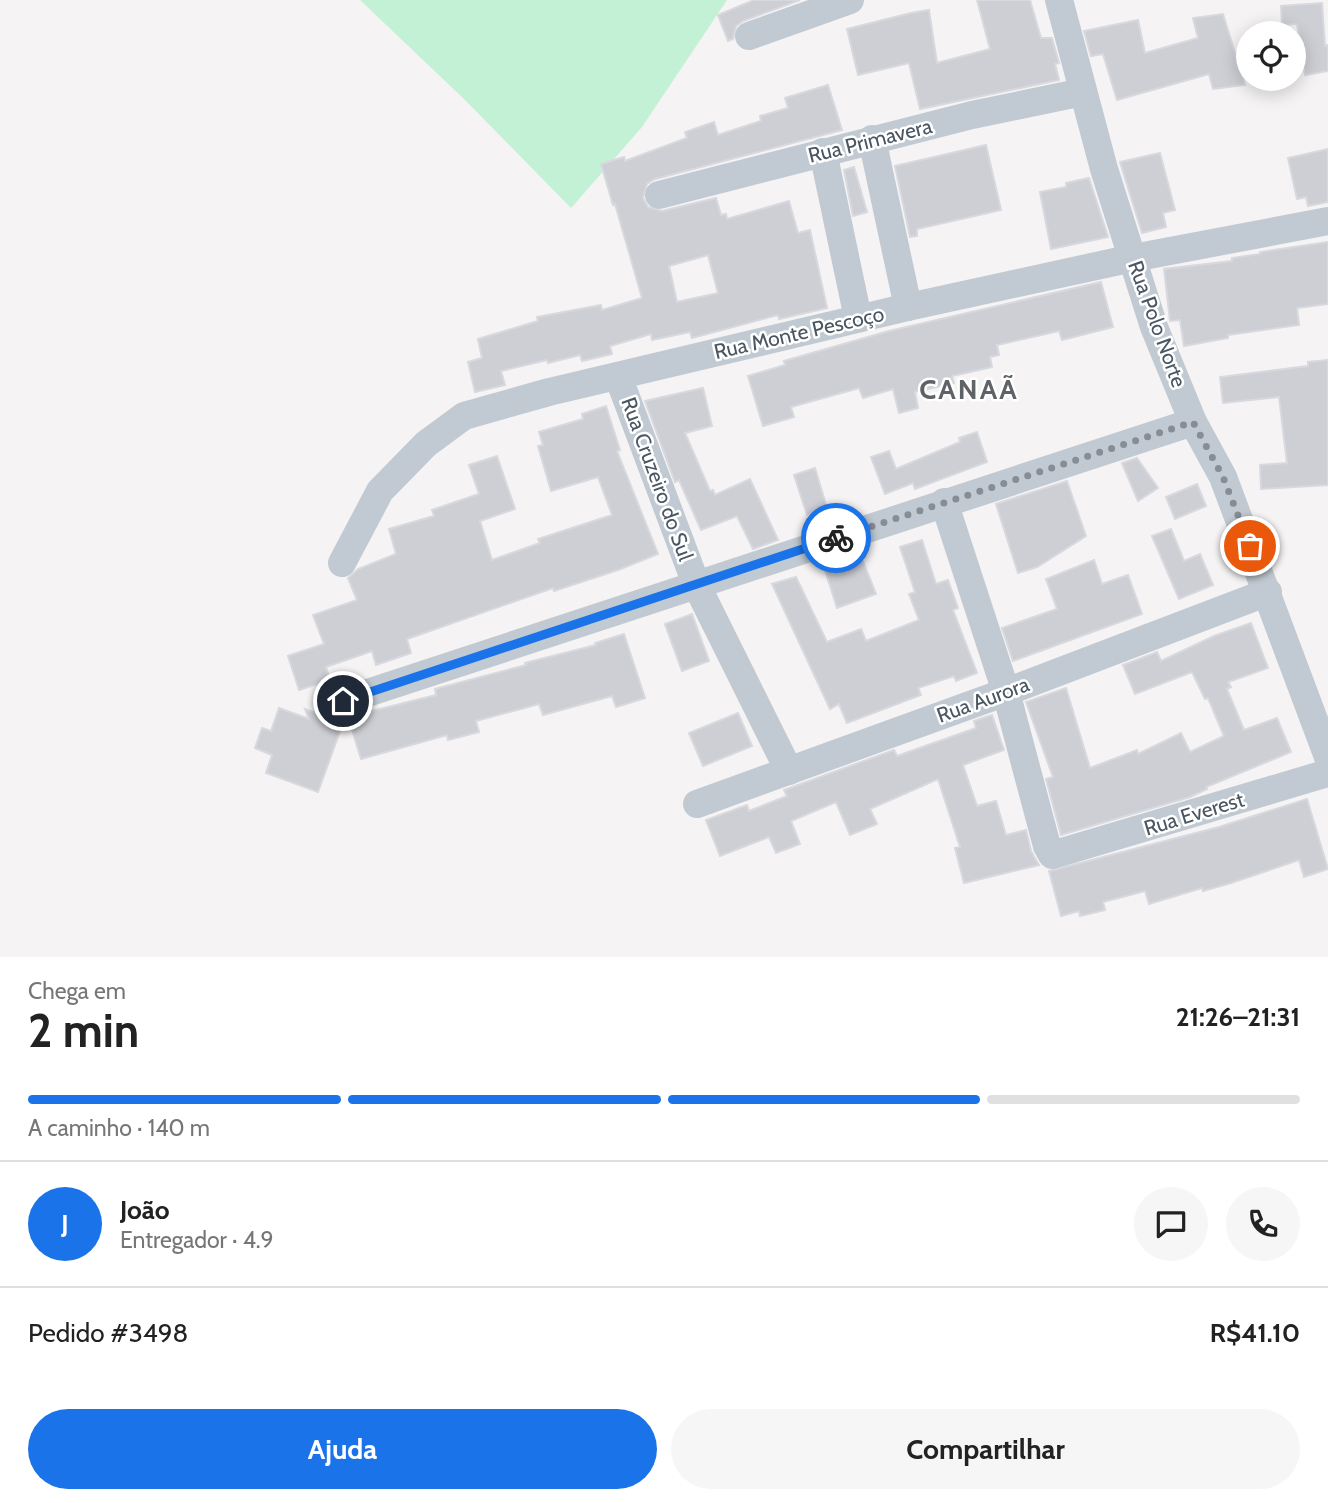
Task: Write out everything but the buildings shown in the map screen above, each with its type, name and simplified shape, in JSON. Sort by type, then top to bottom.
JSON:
[{"type":"street","points":[[749,36],[850,0]]},
{"type":"street","name":"Rua Polo Norte","points":[[1059,0],[1083,92],[1154,327],[1193,422],[1223,477],[1328,757]]},
{"type":"street","name":"Rua Primavera","points":[[659,195],[872,139],[1083,92]]},
{"type":"street","points":[[872,139],[908,307]]},
{"type":"street","points":[[823,152],[858,318]]},
{"type":"street","name":"Rua Monte Pescoço","points":[[342,563],[380,491],[443,430],[464,416],[498,405],[858,318],[1133,258],[1328,221]]},
{"type":"street","name":"Rua Cruzeiro do Sul","points":[[618,376],[696,584],[789,771]]},
{"type":"street","points":[[343,701],[1193,422]]},
{"type":"street","points":[[944,502],[1006,692]]},
{"type":"street","name":"Rua Aurora","points":[[697,804],[1006,692],[1268,592]]},
{"type":"street","name":"Rua Everest","points":[[1006,692],[1049,853],[1060,855],[1328,774]]},
{"type":"green space","points":[[360,0],[727,0],[642,127],[571,208],[464,99]]},
{"type":"way so far","points":[[836,538],[1193,422],[1223,477],[1250,546]]},
{"type":"district","name":"CANAÃ","points":[[969,389]]},
{"type":"route","points":[[343,701],[836,538]]}]
